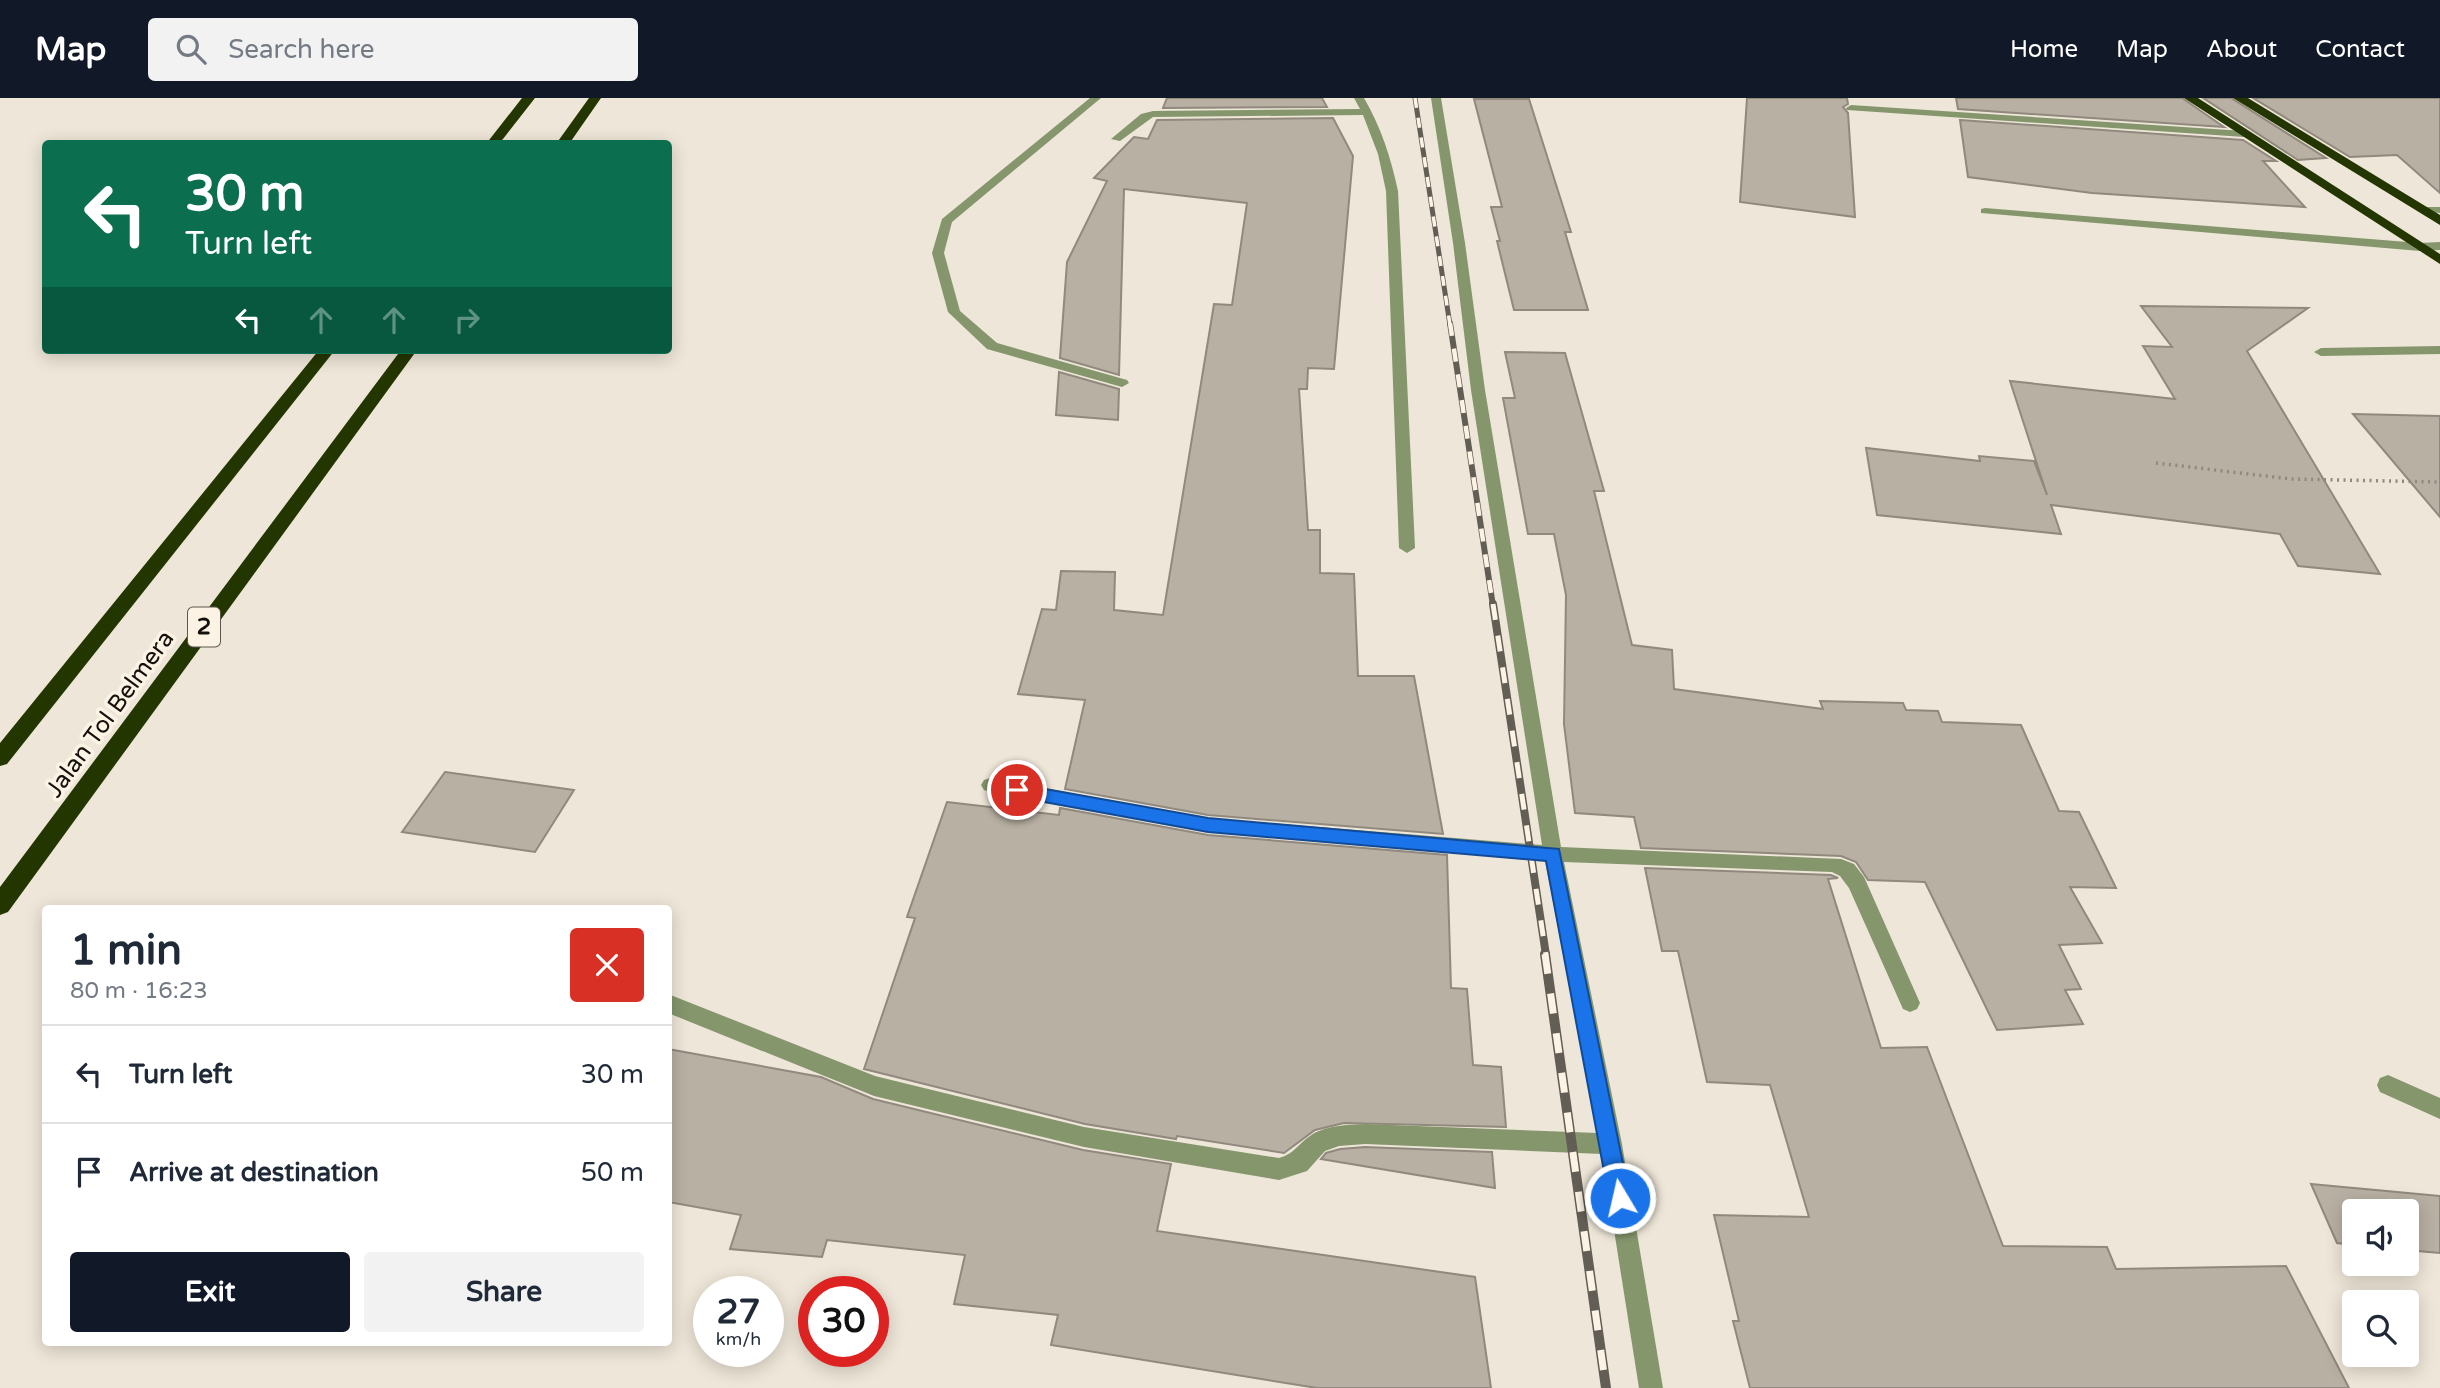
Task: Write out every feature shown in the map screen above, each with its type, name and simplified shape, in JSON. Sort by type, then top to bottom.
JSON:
[{"type":"highway","points":[[495,140],[529,98]]},
{"type":"highway","points":[[565,140],[595,98]]},
{"type":"highway","points":[[2190,98],[2440,260]]},
{"type":"highway","points":[[2239,98],[2440,221]]},
{"type":"highway","points":[[0,758],[324,354]]},
{"type":"highway","name":"Jalan Tol Belmera","points":[[0,905],[406,354]]},
{"type":"street","points":[[1096,98],[946,220],[938,253],[954,312],[992,346],[1122,383]]},
{"type":"street","points":[[1359,98],[1387,162],[1392,191],[1407,548]]},
{"type":"street","points":[[1436,98],[1460,243],[1478,390],[1553,854],[1611,1144],[1651,1388]]},
{"type":"street","points":[[1851,108],[2244,134]]},
{"type":"street","points":[[1116,139],[1145,116],[1153,114],[1367,112]]},
{"type":"street","points":[[2422,209],[2440,210]]},
{"type":"street","points":[[1985,211],[2420,247],[2440,246]]},
{"type":"street","points":[[2320,352],[2440,350]]},
{"type":"street","points":[[990,785],[1208,825],[1553,854],[1834,864],[1847,870],[1857,883],[1910,1003]]},
{"type":"street","points":[[672,1005],[874,1086],[1084,1137],[1279,1169],[1299,1163],[1318,1143],[1339,1136],[1365,1134],[1611,1144]]},
{"type":"street","points":[[2388,1085],[2440,1110]]},
{"type":"path","points":[[2156,463],[2291,478],[2440,482]]},
{"type":"building","points":[[1167,98],[1322,98],[1327,107],[1163,108]]},
{"type":"building","points":[[1747,98],[1847,98],[1848,104],[1843,107],[1848,113],[1855,217],[1740,202]]},
{"type":"building","points":[[1956,98],[2182,98],[2224,127],[1958,109]]},
{"type":"building","points":[[2203,98],[2231,98],[2326,158],[2298,160]]},
{"type":"building","points":[[2253,98],[2440,98],[2440,193],[2397,155],[2350,157]]},
{"type":"building","points":[[1474,99],[1529,99],[1571,232],[1565,232],[1588,310],[1514,310],[1491,207],[1502,207]]},
{"type":"building","points":[[1333,118],[1353,156],[1334,369],[1308,368],[1307,389],[1299,389],[1308,530],[1320,530],[1320,573],[1354,574],[1358,676],[1414,676],[1443,834],[1208,815],[1065,789],[1085,700],[1018,694],[1042,609],[1056,610],[1061,571],[1115,572],[1114,610],[1163,615],[1214,304],[1232,305],[1247,203],[1124,189],[1119,375],[1060,358],[1067,262],[1107,181],[1094,178],[1134,137],[1148,139],[1157,120]]},
{"type":"building","points":[[1960,120],[2243,140],[2276,161],[2263,161],[2305,207],[2092,193],[1968,177]]},
{"type":"building","points":[[2141,306],[2308,308],[2247,351],[2380,574],[2298,566],[2280,534],[2051,505],[2061,534],[1877,515],[1866,448],[1980,461],[1979,456],[2034,461],[2047,495],[2010,381],[2175,399],[2143,346],[2172,347]]},
{"type":"building","points":[[1505,352],[1565,353],[1604,491],[1594,491],[1632,645],[1672,650],[1674,689],[1823,709],[1820,701],[1903,703],[1906,710],[1938,711],[1942,722],[2021,725],[2059,811],[2079,812],[2116,888],[2070,887],[2102,943],[2059,945],[2081,989],[2065,990],[2083,1024],[1997,1030],[1925,882],[1868,880],[1856,862],[1841,856],[1641,848],[1634,817],[1575,813],[1564,724],[1566,595],[1554,534],[1528,534],[1503,398],[1515,398]]},
{"type":"building","points":[[1059,372],[1119,389],[1118,420],[1056,415]]},
{"type":"building","points":[[2353,414],[2440,416],[2440,517]]},
{"type":"building","points":[[445,772],[574,790],[535,852],[402,832]]},
{"type":"building","points":[[947,802],[1059,815],[1060,808],[1208,835],[1447,855],[1451,988],[1467,989],[1473,1065],[1501,1067],[1506,1127],[1344,1123],[1315,1130],[1284,1153],[1085,1124],[864,1069],[915,918],[907,917]]},
{"type":"building","points":[[1645,868],[1831,875],[1838,878],[1828,879],[1881,1048],[1927,1047],[2003,1246],[2107,1247],[2116,1269],[2286,1266],[2349,1388],[1750,1388],[1733,1321],[1739,1321],[1714,1215],[1809,1217],[1770,1085],[1707,1082],[1678,951],[1662,951]]},
{"type":"building","points":[[672,1050],[821,1077],[873,1099],[1083,1150],[1171,1164],[1157,1231],[1475,1277],[1491,1388],[1317,1388],[1051,1345],[1058,1315],[954,1304],[965,1255],[827,1240],[822,1257],[730,1249],[741,1215],[672,1203]]},
{"type":"building","points":[[1365,1147],[1492,1152],[1495,1188],[1321,1159],[1326,1153],[1340,1149]]},
{"type":"building","points":[[2311,1184],[2440,1196],[2440,1253],[2419,1251],[2419,1199],[2342,1199],[2342,1244],[2337,1243]]},
{"type":"railway","points":[[1415,98],[1450,325]]},
{"type":"railway","points":[[1450,323],[1493,606]]},
{"type":"railway","points":[[1493,604],[1546,955]]},
{"type":"railway","points":[[1545,954],[1606,1388]]},
{"type":"route","points":[[1017,790],[1208,825],[1553,854],[1620,1198]]}]
